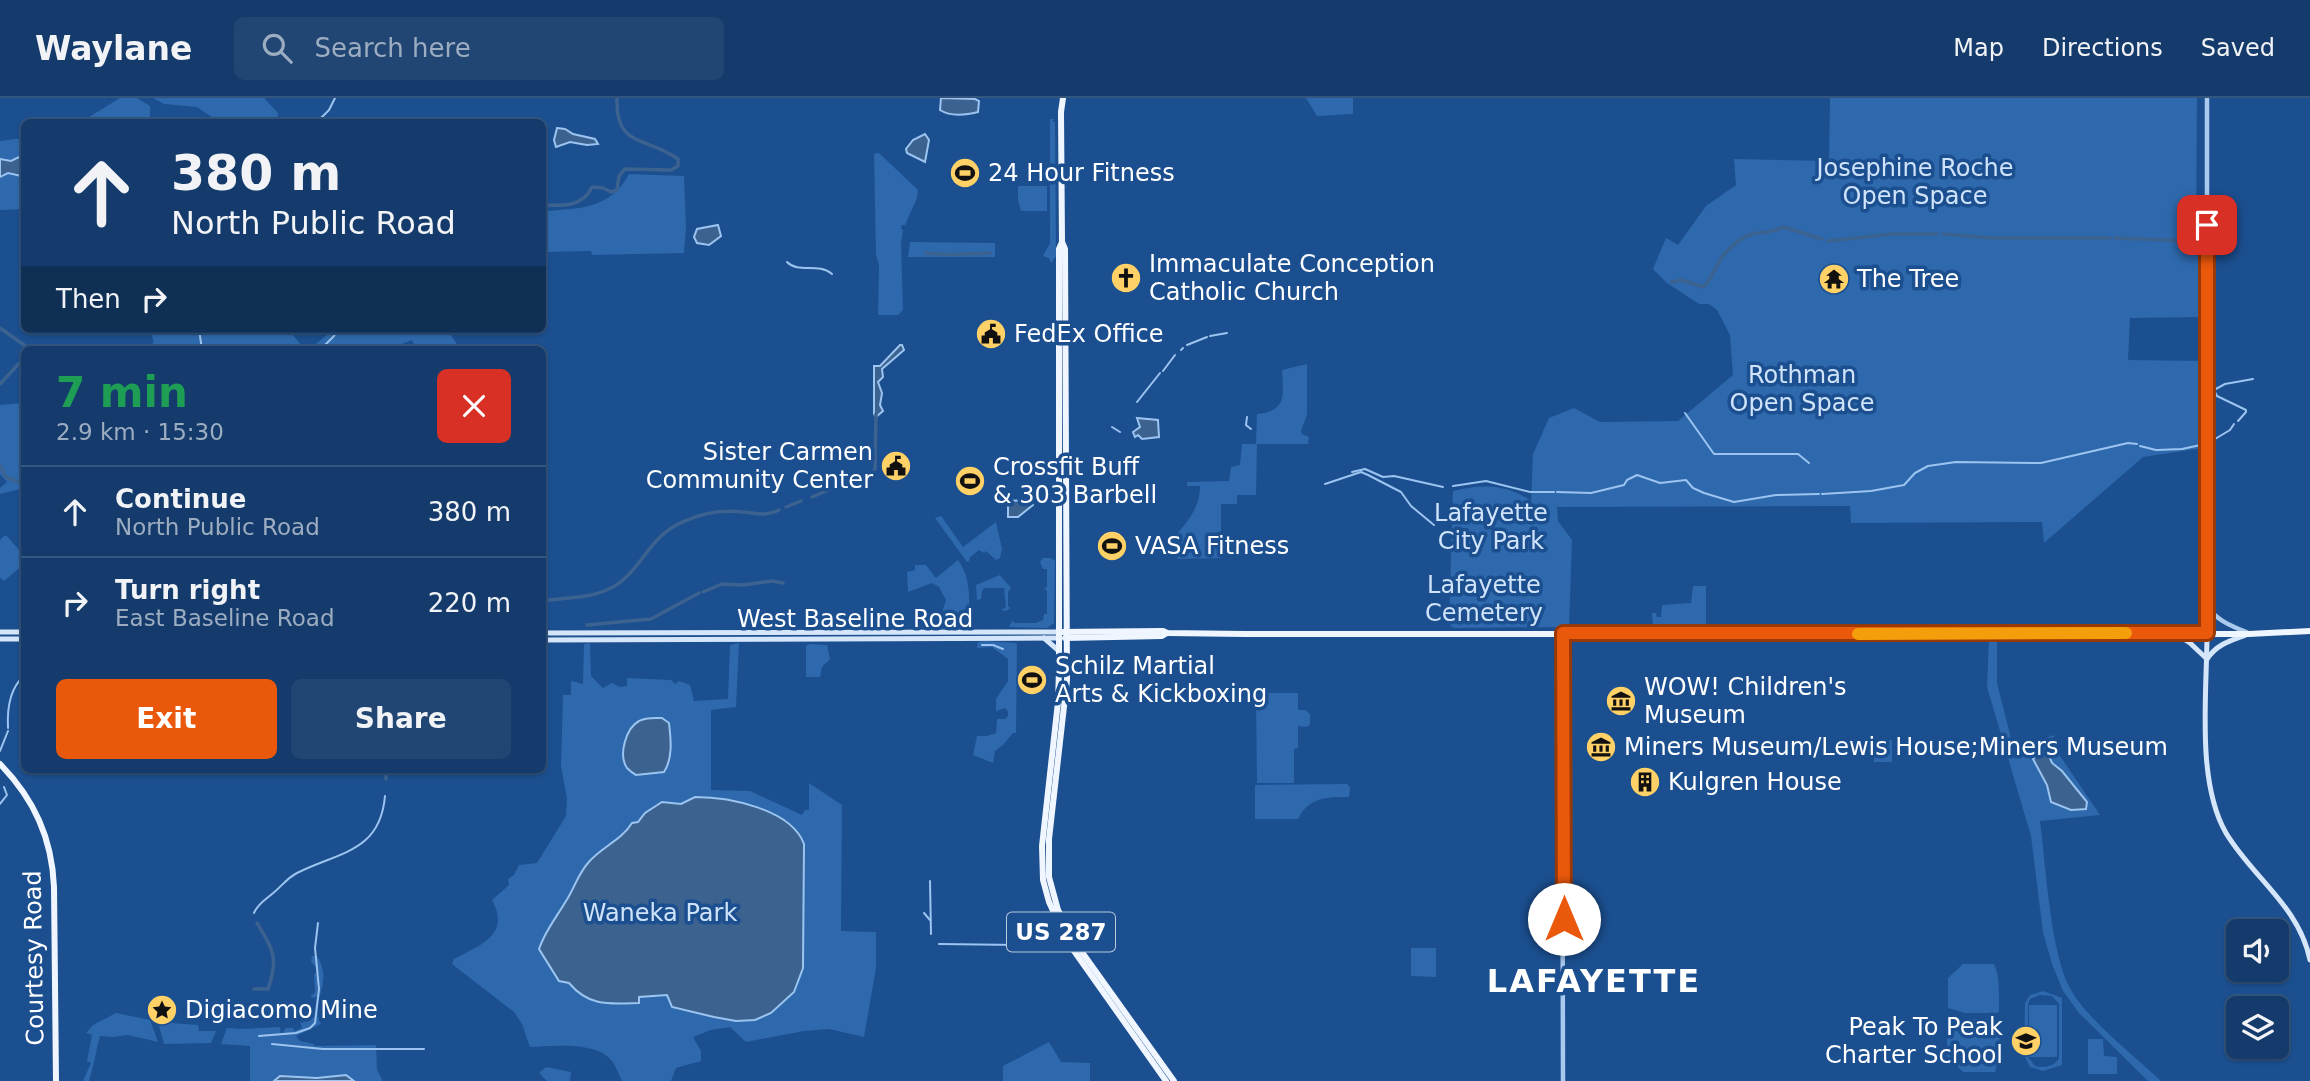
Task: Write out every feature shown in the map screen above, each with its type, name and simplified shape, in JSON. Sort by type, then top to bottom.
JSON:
[{"type":"main road","name":"US 287","points":[[1063,98],[1063,650],[1066,702],[1048,845],[1053,894],[1074,941],[1174,1081]]},
{"type":"main road","points":[[1063,619],[1080,635],[1063,650],[1046,635],[1063,619]]},
{"type":"main road","name":"West Baseline Road","points":[[546,633],[670,636],[1161,636],[1167,633],[2249,634],[2310,631]]},
{"type":"main road","points":[[0,632],[21,632]]},
{"type":"main road","points":[[2173,633],[2190,643],[2207,659]]},
{"type":"main road","points":[[2207,633],[2207,771],[2212,800],[2223,827],[2235,845],[2294,917],[2304,937],[2310,960]]},
{"type":"main road","points":[[2207,659],[2220,645],[2249,634]]},
{"type":"main road","name":"West Baseline Road","points":[[546,640],[670,636]]},
{"type":"main road","points":[[0,639],[21,639]]},
{"type":"main road","name":"US 287","points":[[1063,650],[1041,846],[1046,891],[1052,912],[1067,941],[1166,1081]]},
{"type":"main road","name":"Courtesy Road","points":[[0,764],[30,801],[50,850],[54,887],[56,1081]]},
{"type":"street","points":[[2207,98],[2207,633]]},
{"type":"street","points":[[2207,606],[2214,616],[2249,634]]},
{"type":"street","points":[[1563,633],[1563,1081]]},
{"type":"green space","points":[[120,98],[137,98],[150,106],[150,119],[86,119]]},
{"type":"green space","points":[[153,98],[264,98],[278,113],[277,119],[215,119],[197,107],[164,104]]},
{"type":"green space","points":[[1306,98],[1353,98],[1353,114],[1317,116]]},
{"type":"green space","points":[[1830,98],[2197,98],[2196,241],[2201,254],[2201,317],[2130,318],[2128,360],[2204,361],[2203,448],[2143,457],[2044,543],[2042,522],[1851,523],[1850,506],[1557,507],[1558,521],[1572,540],[1569,627],[1453,628],[1449,624],[1453,491],[1474,487],[1502,488],[1530,500],[1530,505],[1547,507],[1531,504],[1533,454],[1549,418],[1574,408],[1600,422],[1678,421],[1733,375],[1730,335],[1717,310],[1709,304],[1699,304],[1667,283],[1653,269],[1666,238],[1678,245],[1706,206],[1736,185],[1734,159],[1829,161]]},
{"type":"green space","points":[[1050,119],[1055,122],[1056,256],[1051,263],[1049,258],[1043,256],[1050,243]]},
{"type":"green space","points":[[21,138],[21,209],[0,210],[0,141]]},
{"type":"green space","points":[[879,153],[918,190],[917,198],[901,229],[903,310],[898,315],[878,315],[879,265],[876,255],[874,154]]},
{"type":"green space","points":[[629,174],[684,176],[684,253],[592,255],[591,251],[546,252],[546,211],[592,205],[603,201],[622,186]]},
{"type":"green space","points":[[1018,186],[1047,186],[1047,211],[1021,211]]},
{"type":"green space","points":[[910,242],[995,243],[995,257],[908,257]]},
{"type":"green space","points":[[151,333],[291,333],[302,346],[141,346],[154,343]]},
{"type":"green space","points":[[330,333],[450,333],[458,346],[414,346],[412,340],[392,346],[313,346]]},
{"type":"green space","points":[[1307,364],[1307,415],[1301,431],[1309,437],[1308,444],[1257,444],[1256,495],[1237,495],[1237,504],[1221,504],[1221,558],[1178,559],[1171,541],[1191,516],[1199,495],[1200,486],[1187,486],[1187,482],[1229,481],[1231,467],[1240,465],[1242,444],[1256,444],[1257,414],[1274,409],[1282,400],[1282,370]]},
{"type":"green space","points":[[21,403],[21,489],[0,494],[0,488],[7,482],[0,474],[0,405]]},
{"type":"green space","points":[[941,516],[963,547],[996,522],[1002,549],[1000,558],[996,560],[986,551],[984,553],[979,550],[967,562],[935,518]]},
{"type":"green space","points":[[7,536],[21,552],[21,567],[4,581],[0,578],[0,540]]},
{"type":"green space","points":[[1043,558],[1055,561],[1054,623],[1047,628],[1009,627],[1013,620],[1014,623],[1036,623],[1043,620],[1044,614],[1047,614],[1047,591],[1044,588],[1047,587],[1047,569],[1043,569],[1040,562]]},
{"type":"green space","points":[[958,560],[968,583],[969,626],[935,629],[933,625],[945,624],[943,609],[946,600],[939,587],[932,583],[908,592],[907,572],[915,570],[915,565],[926,565],[936,578]]},
{"type":"green space","points":[[1000,575],[1011,588],[1008,592],[1010,608],[1006,611],[1001,610],[1006,607],[1004,588],[984,588],[981,599],[977,600],[976,585]]},
{"type":"green space","points":[[1693,586],[1706,586],[1706,627],[1653,627],[1652,613],[1661,617],[1662,605],[1691,603]]},
{"type":"green space","points":[[1989,638],[1997,638],[1997,683],[2014,750],[2054,735],[2056,750],[2100,815],[2040,821],[2054,932],[2064,974],[2071,990],[2088,1013],[2161,1081],[2148,1081],[2079,1013],[2063,991],[2052,964],[2043,932],[2031,836],[1987,687]]},
{"type":"green space","points":[[978,642],[1017,645],[1016,733],[995,751],[993,763],[973,755],[977,736],[996,733],[997,719],[1005,719],[1008,716],[1005,708],[996,711],[996,699],[1008,681],[1008,659],[992,647],[977,648]]},
{"type":"green space","name":"Waneka Park","points":[[590,643],[591,676],[603,688],[612,683],[620,687],[627,686],[627,678],[671,680],[675,684],[679,681],[690,685],[694,701],[728,699],[730,645],[739,643],[736,707],[711,710],[711,790],[750,791],[802,815],[805,810],[809,810],[809,783],[842,805],[841,931],[876,932],[876,968],[864,1037],[829,1029],[746,1042],[730,1027],[711,1030],[693,1037],[701,1051],[701,1061],[676,1068],[671,1081],[622,1081],[612,1061],[596,1050],[574,1046],[530,1047],[522,1024],[514,1012],[452,964],[454,959],[490,937],[498,922],[492,900],[509,885],[508,879],[514,875],[519,865],[537,863],[566,816],[567,799],[561,766],[563,695],[571,695],[571,681],[583,684],[584,644]]},
{"type":"green space","points":[[827,645],[830,659],[822,667],[820,677],[806,677],[806,646]]},
{"type":"green space","points":[[1256,693],[1298,693],[1298,710],[1305,710],[1310,714],[1310,724],[1307,727],[1298,726],[1298,748],[1294,749],[1294,783],[1257,783]]},
{"type":"green space","points":[[1869,740],[1892,740],[1892,762],[1874,762],[1874,756],[1869,755]]},
{"type":"green space","points":[[1347,784],[1350,787],[1349,797],[1326,798],[1313,802],[1298,819],[1255,819],[1255,785]]},
{"type":"green space","points":[[1411,948],[1436,948],[1436,977],[1411,976]]},
{"type":"green space","points":[[312,956],[317,956],[322,966],[323,984],[317,1008],[321,1024],[296,1036],[300,1041],[314,1046],[376,1045],[377,1070],[383,1081],[250,1081],[250,1046],[221,1044],[227,1028],[280,1027],[281,1034],[286,1028],[293,1028],[294,1031],[302,1028],[300,1022],[314,1017],[317,996],[310,997],[315,992],[314,975],[318,969],[311,962]]},
{"type":"green space","points":[[1963,964],[1994,964],[1999,987],[1997,1013],[1965,1013],[1948,1008],[1948,978]]},
{"type":"green space","points":[[2043,991],[2062,998],[2062,1065],[2043,1071],[2030,1067],[2024,1055],[2025,1003],[2030,995]],"holes":[[[2040,995],[2052,996],[2059,1004],[2059,1058],[2048,1066],[2035,1066],[2028,1057],[2028,1004],[2030,999]]]},
{"type":"green space","points":[[2029,1005],[2057,1005],[2057,1057],[2029,1057]]},
{"type":"green space","points":[[116,1013],[150,1020],[158,1042],[128,1035],[100,1036],[89,1081],[83,1081],[91,1063],[87,1061],[92,1035],[86,1033],[93,1025]]},
{"type":"green space","points":[[1964,1019],[1997,1019],[1999,1046],[1995,1072],[1963,1072],[1947,1056],[1947,1024]]},
{"type":"green space","points":[[158,1022],[198,1025],[199,1031],[216,1031],[211,1043],[164,1044]]},
{"type":"green space","points":[[2088,1039],[2103,1039],[2104,1056],[2117,1057],[2117,1074],[2088,1074]]},
{"type":"green space","points":[[1049,1042],[1061,1062],[1090,1063],[1090,1081],[1003,1081],[1003,1066]]},
{"type":"green space","points":[[546,1067],[571,1072],[570,1081],[547,1081],[539,1073]]},
{"type":"shaded area","points":[[941,98],[975,99],[979,101],[978,112],[949,114],[940,110]]},
{"type":"shaded area","points":[[557,128],[595,139],[598,144],[570,142],[556,147],[554,140]]},
{"type":"shaded area","points":[[925,134],[929,140],[925,162],[907,153],[906,149],[913,140]]},
{"type":"shaded area","points":[[21,157],[21,176],[8,173],[0,177],[0,159],[11,161]]},
{"type":"shaded area","points":[[718,225],[721,236],[709,245],[697,243],[694,237],[697,229]]},
{"type":"shaded area","points":[[900,345],[904,350],[882,369],[883,377],[878,382],[883,411],[876,417],[874,366],[880,366]]},
{"type":"shaded area","points":[[1137,418],[1158,420],[1159,437],[1135,437],[1133,432],[1140,427]]},
{"type":"shaded area","points":[[1031,500],[1033,505],[1018,517],[1008,517],[1008,501]]},
{"type":"shaded area","points":[[647,718],[662,718],[669,723],[670,729],[671,749],[667,767],[664,772],[636,775],[627,768],[623,756],[630,729]]},
{"type":"shaded area","points":[[2047,751],[2052,763],[2087,802],[2086,809],[2071,810],[2051,802],[2047,785],[2033,759],[2039,753]]},
{"type":"shaded area","points":[[695,797],[725,799],[757,807],[786,822],[797,832],[804,844],[803,968],[794,992],[771,1013],[755,1020],[736,1021],[672,1007],[667,995],[639,997],[639,1003],[592,1000],[569,983],[559,981],[539,949],[581,872],[593,857],[622,835],[632,823],[638,822],[645,813],[662,802],[681,804]]},
{"type":"shaded area","points":[[346,1075],[354,1081],[274,1081],[280,1076],[317,1078]]},
{"type":"waterway","points":[[320,119],[335,98]]},
{"type":"waterway","points":[[546,205],[578,202],[592,187],[611,192],[617,190],[619,176],[625,169],[671,170],[678,166],[678,159],[627,133],[621,125],[617,98]]},
{"type":"waterway","points":[[1672,282],[1682,280],[1703,287],[1731,247],[1751,234],[1783,227],[1822,239]]},
{"type":"waterway","points":[[1828,241],[1892,234],[1937,234]]},
{"type":"waterway","points":[[1943,234],[1991,238],[2110,238]]},
{"type":"waterway","points":[[2115,238],[2190,241],[2204,251]]},
{"type":"waterway","points":[[926,253],[990,253]]},
{"type":"waterway","points":[[787,262],[797,267],[821,269],[832,274]]},
{"type":"waterway","points":[[0,328],[26,346]]},
{"type":"waterway","points":[[200,333],[201,346]]},
{"type":"waterway","points":[[324,346],[335,333]]},
{"type":"waterway","points":[[1210,336],[1227,333]]},
{"type":"waterway","points":[[1187,345],[1207,337]]},
{"type":"waterway","points":[[1163,371],[1175,355]]},
{"type":"waterway","points":[[0,384],[21,361]]},
{"type":"waterway","points":[[1137,402],[1160,373]]},
{"type":"waterway","points":[[2238,421],[2246,410],[2217,396],[2214,390],[2225,384],[2253,379]]},
{"type":"waterway","points":[[1685,413],[1714,454],[1798,454],[1809,463]]},
{"type":"waterway","points":[[849,482],[873,473],[875,469],[876,414]]},
{"type":"waterway","points":[[1247,417],[1246,425],[1251,429]]},
{"type":"waterway","points":[[2210,442],[2230,430],[2234,424]]},
{"type":"waterway","points":[[1112,427],[1120,432]]},
{"type":"waterway","points":[[1822,494],[1871,491],[1904,485],[1915,473],[1928,466],[1956,462],[2041,463],[2128,443],[2137,444]]},
{"type":"waterway","points":[[2157,450],[2182,449],[2205,444]]},
{"type":"waterway","points":[[2140,446],[2156,450]]},
{"type":"waterway","points":[[0,466],[6,477],[21,483]]},
{"type":"waterway","points":[[1352,472],[1365,469],[1383,477],[1394,476],[1443,487]]},
{"type":"waterway","points":[[1325,484],[1361,472],[1401,492],[1411,506],[1434,525]]},
{"type":"waterway","points":[[1557,492],[1591,493],[1624,485],[1627,480],[1637,475],[1660,483],[1686,480],[1693,488],[1734,502],[1776,495],[1819,494]]},
{"type":"waterway","points":[[1453,486],[1486,481],[1530,492],[1554,492]]},
{"type":"waterway","points":[[812,497],[838,486]]},
{"type":"waterway","points":[[786,507],[801,501]]},
{"type":"waterway","points":[[546,601],[586,596],[611,588],[630,573],[662,535],[692,518],[721,512],[765,514],[779,510]]},
{"type":"waterway","points":[[703,592],[722,584],[743,585],[772,581],[783,583]]},
{"type":"waterway","points":[[587,625],[651,619],[699,593]]},
{"type":"waterway","points":[[982,645],[1003,649]]},
{"type":"waterway","points":[[8,728],[10,699],[21,679]]},
{"type":"waterway","points":[[0,751],[8,731]]},
{"type":"waterway","points":[[386,773],[386,779]]},
{"type":"waterway","points":[[0,804],[7,795],[4,787]]},
{"type":"waterway","points":[[254,913],[257,907],[293,875],[342,854],[366,840],[375,829],[385,796]]},
{"type":"waterway","points":[[930,881],[931,934]]},
{"type":"waterway","points":[[924,913],[930,920]]},
{"type":"waterway","points":[[254,989],[268,989],[274,962],[273,954],[257,923]]},
{"type":"waterway","points":[[259,1036],[296,1033],[315,1023],[319,989],[315,948],[318,923]]},
{"type":"waterway","points":[[939,944],[1023,945]]},
{"type":"waterway","points":[[272,1044],[323,1049],[424,1049]]},
{"type":"slow traffic","points":[[1858,634],[2126,633]]},
{"type":"place","name":"24 Hour Fitness","points":[[965,173]]},
{"type":"place","name":"Immaculate Conception Catholic Church","points":[[1126,278]]},
{"type":"place","name":"The Tree","points":[[1834,279]]},
{"type":"place","name":"FedEx Office","points":[[991,334]]},
{"type":"place","name":"Sister Carmen Community Center","points":[[896,466]]},
{"type":"place","name":"Crossfit Buff & 303 Barbell","points":[[970,481]]},
{"type":"place","name":"VASA Fitness","points":[[1112,546]]},
{"type":"place","name":"Schilz Martial Arts & Kickboxing","points":[[1032,680]]},
{"type":"place","name":"WOW! Children's Museum","points":[[1621,701]]},
{"type":"place","name":"Miners Museum/Lewis House;Miners Museum","points":[[1601,747]]},
{"type":"place","name":"Kulgren House","points":[[1645,782]]},
{"type":"place","name":"Digiacomo Mine","points":[[162,1010]]},
{"type":"place","name":"Peak To Peak Charter School","points":[[2026,1041]]},
{"type":"district","name":"LAFAYETTE","points":[[1594,981]]},
{"type":"route","points":[[1564,919],[1563,633],[2207,633],[2207,225]]},
{"type":"park label","name":"Josephine Roche Open Space","points":[[1915,182]]},
{"type":"park label","name":"Rothman Open Space","points":[[1802,389]]},
{"type":"park label","name":"Lafayette City Park","points":[[1491,527]]},
{"type":"park label","name":"Lafayette Cemetery","points":[[1484,599]]}]
